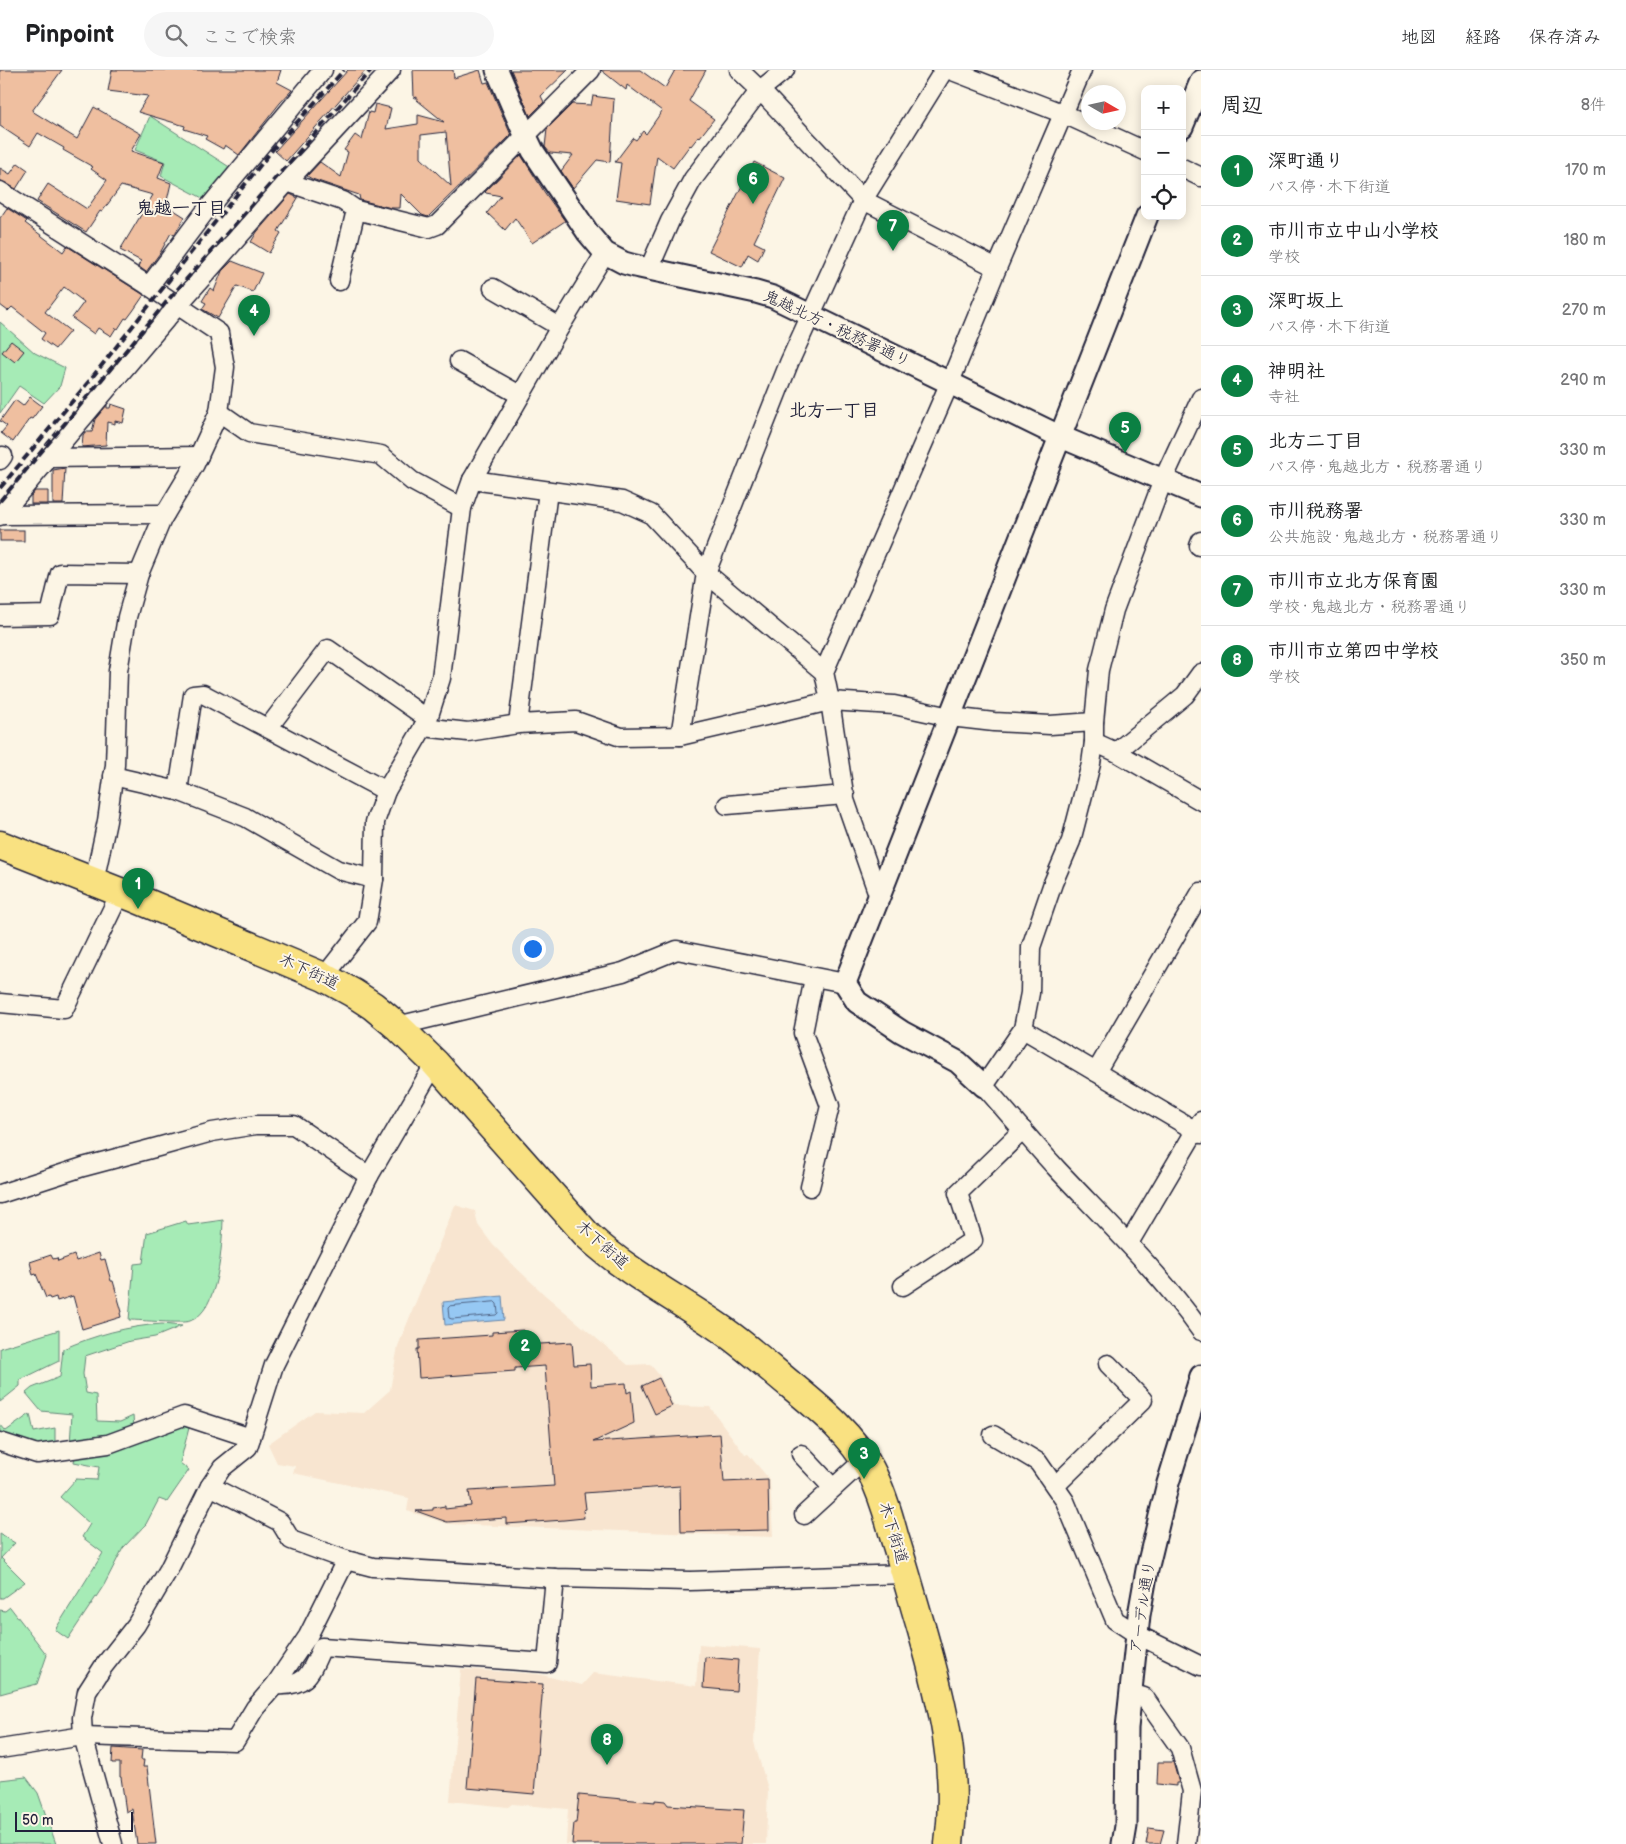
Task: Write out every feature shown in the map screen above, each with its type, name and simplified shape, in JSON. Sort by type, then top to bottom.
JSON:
[{"type":"main road","name":"木下街道","points":[[0,845],[324,977],[354,993],[397,1026],[435,1063],[588,1236],[623,1266],[726,1333],[829,1418],[849,1439],[870,1468],[883,1499],[906,1574],[942,1706],[952,1767],[949,1844]]},
{"type":"street","points":[[149,286],[204,213],[323,70]]},
{"type":"street","points":[[0,515],[178,305],[287,182],[391,70]]},
{"type":"street","name":"鬼越北方・税務署通り","points":[[497,70],[533,151],[588,233],[605,253],[624,263],[773,297],[1059,436],[1201,496]]},
{"type":"street","points":[[287,182],[342,201],[356,210],[429,228],[437,225],[591,70]]},
{"type":"street","points":[[739,70],[863,200],[997,268]]},
{"type":"street","points":[[649,269],[670,221],[693,179],[760,90],[785,70]]},
{"type":"street","points":[[680,736],[706,573],[789,363],[863,200],[944,70]]},
{"type":"street","points":[[950,70],[1064,114],[1141,149]]},
{"type":"street","points":[[879,896],[845,795],[824,672],[950,382],[1082,70]]},
{"type":"street","points":[[1186,117],[1201,81]]},
{"type":"street","points":[[1186,170],[1201,177]]},
{"type":"street","points":[[0,191],[219,333],[225,367],[218,412],[199,456],[165,514],[139,574],[127,617],[118,672],[113,776],[107,821],[94,882]]},
{"type":"street","points":[[339,281],[356,210]]},
{"type":"street","points":[[845,983],[1145,220]]},
{"type":"street","points":[[324,977],[366,922],[374,879],[375,822],[386,791],[426,723],[441,678],[462,508],[472,480],[520,395],[605,253]]},
{"type":"street","points":[[493,288],[560,327]]},
{"type":"street","points":[[458,361],[520,395]]},
{"type":"street","points":[[984,1086],[1023,1029],[1030,993],[1031,947],[1053,883],[1071,841],[1091,764],[1099,670],[1114,610],[1163,480],[1201,398]]},
{"type":"street","points":[[218,412],[249,432],[381,455],[412,481],[462,508]]},
{"type":"street","points":[[49,458],[199,456]]},
{"type":"street","points":[[472,480],[622,502],[651,514],[706,573],[824,672]]},
{"type":"street","points":[[518,724],[548,491]]},
{"type":"street","points":[[0,515],[165,514]]},
{"type":"street","points":[[0,616],[50,615],[60,573],[139,574]]},
{"type":"street","points":[[268,728],[328,648],[426,723],[468,732],[518,724],[576,720],[621,737],[680,736],[830,701],[894,705],[950,716],[1027,724],[1050,725],[1094,722]]},
{"type":"street","points":[[1116,752],[1185,695],[1201,673]]},
{"type":"street","points":[[178,791],[193,695],[204,694],[386,791]]},
{"type":"street","points":[[1094,742],[1116,752],[1201,801]]},
{"type":"street","points":[[113,776],[178,791],[246,817],[338,870],[374,879]]},
{"type":"street","points":[[726,805],[845,795]]},
{"type":"street","points":[[1096,1072],[1201,892]]},
{"type":"street","points":[[0,1002],[64,1008],[120,893]]},
{"type":"street","points":[[397,1026],[623,972],[677,950],[845,983],[857,1002],[902,1032],[958,1062],[984,1086],[1056,1168],[1129,1243],[1201,1331]]},
{"type":"street","points":[[810,1187],[830,1106],[803,1033],[814,978]]},
{"type":"street","points":[[1023,1029],[1199,1129],[1129,1243]]},
{"type":"street","points":[[113,1844],[83,1736],[82,1718],[87,1692],[103,1666],[136,1625],[169,1568],[210,1486],[222,1468],[248,1448],[274,1365],[369,1176],[435,1063]]},
{"type":"street","points":[[0,1194],[83,1167],[167,1144],[212,1132],[256,1125],[294,1125],[369,1176]]},
{"type":"street","points":[[903,1286],[973,1240],[958,1193],[1023,1130]]},
{"type":"street","points":[[1054,1486],[1143,1400],[1108,1364]]},
{"type":"street","name":"アーデル通り","points":[[1123,1844],[1126,1826],[1127,1728],[1146,1570],[1168,1482],[1201,1376]]},
{"type":"street","points":[[0,1442],[36,1454],[108,1444],[184,1416],[251,1438]]},
{"type":"street","points":[[993,1435],[1038,1462],[1065,1501],[1115,1620],[1138,1635],[1201,1666]]},
{"type":"street","points":[[802,1454],[833,1488]]},
{"type":"street","points":[[804,1515],[864,1460]]},
{"type":"street","points":[[210,1486],[280,1522],[290,1540],[346,1560],[373,1567],[555,1578],[705,1580],[906,1574]]},
{"type":"street","points":[[0,1749],[83,1736],[235,1741],[256,1708],[275,1685],[308,1636],[346,1560]]},
{"type":"street","points":[[275,1685],[287,1686],[300,1683],[310,1674],[322,1647],[547,1663],[555,1578]]},
{"type":"street","points":[[1130,1693],[1144,1697],[1180,1748],[1196,1809],[1186,1844]]},
{"type":"shaded area","points":[[455,1205],[475,1211],[478,1225],[493,1245],[545,1295],[628,1365],[650,1364],[660,1376],[674,1406],[710,1407],[745,1455],[748,1454],[770,1480],[773,1537],[449,1524],[407,1511],[409,1498],[293,1473],[295,1466],[277,1463],[268,1444],[315,1411],[364,1413],[390,1390],[398,1346]]},
{"type":"shaded area","points":[[699,1644],[760,1649],[754,1742],[768,1789],[766,1844],[566,1844],[568,1809],[512,1804],[508,1807],[450,1801],[461,1669],[538,1674],[582,1685],[593,1673],[696,1686]]},
{"type":"green space","points":[[150,116],[231,168],[208,201],[161,176],[165,162],[135,150]]},
{"type":"green space","points":[[0,322],[35,353],[65,368],[60,386],[44,403],[19,386],[0,413]]},
{"type":"green space","points":[[223,1220],[222,1245],[217,1276],[213,1292],[200,1315],[186,1322],[129,1320],[134,1264],[143,1263],[147,1233],[186,1221],[188,1225]]},
{"type":"green space","points":[[162,1324],[182,1326],[155,1337],[130,1341],[85,1356],[83,1374],[86,1393],[96,1395],[97,1421],[120,1422],[133,1416],[134,1427],[108,1437],[70,1444],[72,1414],[41,1411],[26,1393],[32,1388],[60,1377],[63,1349],[87,1339],[112,1332]]},
{"type":"green space","points":[[59,1330],[59,1361],[20,1380],[20,1386],[0,1402],[0,1348]]},
{"type":"green space","points":[[30,1414],[34,1432],[55,1428],[55,1444],[37,1449],[0,1436],[0,1424],[6,1431]]},
{"type":"green space","points":[[190,1424],[180,1463],[189,1470],[167,1502],[159,1499],[146,1524],[123,1548],[104,1585],[68,1639],[55,1630],[103,1553],[82,1537],[90,1524],[60,1497],[76,1479],[97,1480],[99,1467],[74,1462],[75,1456],[155,1430]]},
{"type":"green space","points":[[0,1534],[15,1543],[1,1558],[25,1582],[3,1598],[0,1598]]},
{"type":"green space","points":[[10,1607],[47,1655],[37,1684],[0,1694],[0,1610],[5,1611]]},
{"type":"green space","points":[[26,1777],[38,1793],[56,1844],[0,1844],[0,1780]]},
{"type":"water","points":[[502,1296],[504,1320],[445,1325],[443,1302]]},
{"type":"building","points":[[0,70],[62,70],[32,111],[77,139],[94,107],[141,134],[131,151],[164,162],[158,178],[171,183],[166,205],[185,217],[174,235],[171,233],[160,253],[146,272],[138,266],[141,261],[120,250],[153,195],[121,186],[102,212],[100,211],[86,232],[37,201],[48,184],[87,209],[107,180],[91,169],[93,167],[38,133],[30,146],[0,126]]},
{"type":"building","points":[[112,70],[281,70],[277,82],[292,90],[239,155],[225,145],[223,149],[205,139],[207,136],[184,129],[185,126],[138,112],[148,96],[108,91]]},
{"type":"building","points":[[348,70],[366,70],[286,161],[275,151]]},
{"type":"building","points":[[413,70],[453,70],[454,78],[480,70],[484,83],[488,82],[511,135],[428,217],[422,215],[401,194],[400,208],[391,208],[360,200],[359,195],[307,176],[320,162],[341,177],[348,152],[344,150],[355,135],[362,140],[369,112],[373,113],[375,104],[391,108],[386,129],[418,124],[418,115],[444,122],[417,100],[417,97],[414,98]],"holes":[[[446,132],[451,186],[421,158],[421,135]]]},
{"type":"building","points":[[511,70],[568,70],[541,96],[544,102],[530,116]]},
{"type":"building","points":[[601,70],[640,70],[665,88],[675,70],[706,70],[689,101],[714,119],[700,137],[690,145],[673,168],[657,156],[650,204],[616,199],[621,163],[615,162],[633,138],[636,140],[643,131],[646,134],[662,111],[627,85],[626,90]]},
{"type":"building","points":[[593,96],[614,99],[610,162],[597,160],[573,188],[561,171],[573,155],[550,153],[545,147],[547,129],[572,104],[591,105]]},
{"type":"building","points":[[521,155],[565,221],[532,243],[515,218],[505,230],[487,213],[501,196],[485,192]]},
{"type":"building","points":[[754,162],[785,178],[754,242],[764,247],[758,260],[748,254],[742,267],[709,251]]},
{"type":"building","points":[[18,163],[28,170],[16,189],[0,180],[0,168],[10,174]]},
{"type":"building","points":[[290,194],[298,198],[278,231],[281,233],[269,253],[251,242],[257,232]]},
{"type":"building","points":[[7,208],[27,221],[25,223],[63,252],[67,246],[144,295],[127,319],[125,318],[111,336],[98,328],[94,334],[72,318],[84,302],[64,287],[45,312],[70,331],[55,349],[41,339],[45,333],[12,307],[8,311],[0,305],[0,218]]},
{"type":"building","points":[[232,261],[262,273],[253,292],[237,286],[218,318],[202,309],[206,303],[202,301],[210,288],[214,291],[222,271]]},
{"type":"building","points":[[11,341],[24,351],[15,362],[2,352]]},
{"type":"building","points":[[30,397],[42,406],[32,419],[30,418],[13,442],[1,433],[7,426],[0,421],[15,400],[23,406]]},
{"type":"building","points":[[111,404],[126,409],[123,423],[107,422],[106,445],[82,447],[85,432],[92,432],[95,419],[107,405],[107,408],[110,408]]},
{"type":"building","points":[[65,468],[63,504],[53,504],[53,470]]},
{"type":"building","points":[[35,491],[48,491],[48,504],[31,504],[31,496]]},
{"type":"building","points":[[0,530],[24,530],[24,541],[0,541]]},
{"type":"building","points":[[99,1253],[101,1260],[105,1259],[111,1281],[113,1281],[122,1312],[120,1313],[121,1317],[82,1329],[73,1296],[57,1301],[56,1297],[46,1298],[36,1274],[33,1275],[30,1262],[51,1255],[53,1259],[57,1258],[58,1261],[74,1255],[76,1261]]},
{"type":"building","points":[[524,1330],[525,1345],[572,1342],[574,1365],[590,1364],[591,1386],[626,1383],[627,1393],[631,1391],[634,1423],[593,1442],[720,1434],[724,1482],[768,1480],[769,1530],[681,1532],[680,1486],[584,1493],[586,1509],[583,1510],[584,1518],[564,1520],[506,1524],[506,1518],[447,1522],[416,1511],[433,1510],[433,1508],[445,1506],[445,1509],[471,1506],[469,1491],[554,1486],[545,1366],[515,1368],[515,1371],[419,1378],[417,1349],[419,1349],[419,1340],[492,1335],[492,1332]]},
{"type":"building","points":[[659,1378],[672,1406],[655,1414],[642,1386]]},
{"type":"building","points":[[705,1657],[738,1660],[736,1691],[703,1688]]},
{"type":"building","points":[[476,1679],[543,1684],[534,1794],[467,1788]]},
{"type":"building","points":[[113,1748],[142,1750],[141,1760],[144,1760],[143,1767],[147,1767],[156,1844],[137,1844],[132,1809],[126,1812],[120,1777],[120,1763],[112,1763]]},
{"type":"building","points":[[1158,1762],[1173,1762],[1179,1783],[1176,1783],[1176,1786],[1157,1784]]},
{"type":"building","points":[[579,1795],[655,1802],[655,1800],[665,1801],[668,1805],[744,1810],[741,1844],[572,1844]]},
{"type":"building","points":[[1149,1828],[1164,1830],[1160,1844],[1146,1844]]},
{"type":"railway","points":[[0,488],[90,380],[273,149],[344,70]]},
{"type":"railway","points":[[0,501],[169,299],[371,70]]},
{"type":"place","name":"市川税務署","points":[[753,204]]},
{"type":"place","name":"市川市立北方保育園","points":[[893,251]]},
{"type":"place","name":"神明社","points":[[254,336]]},
{"type":"place","name":"北方二丁目","points":[[1125,453]]},
{"type":"place","name":"深町通り","points":[[138,909]]},
{"type":"place","name":"市川市立中山小学校","points":[[525,1371]]},
{"type":"place","name":"深町坂上","points":[[864,1479]]},
{"type":"place","name":"市川市立第四中学校","points":[[607,1765]]},
{"type":"district","name":"鬼越一丁目","points":[[181,208]]},
{"type":"district","name":"北方一丁目","points":[[834,410]]}]
